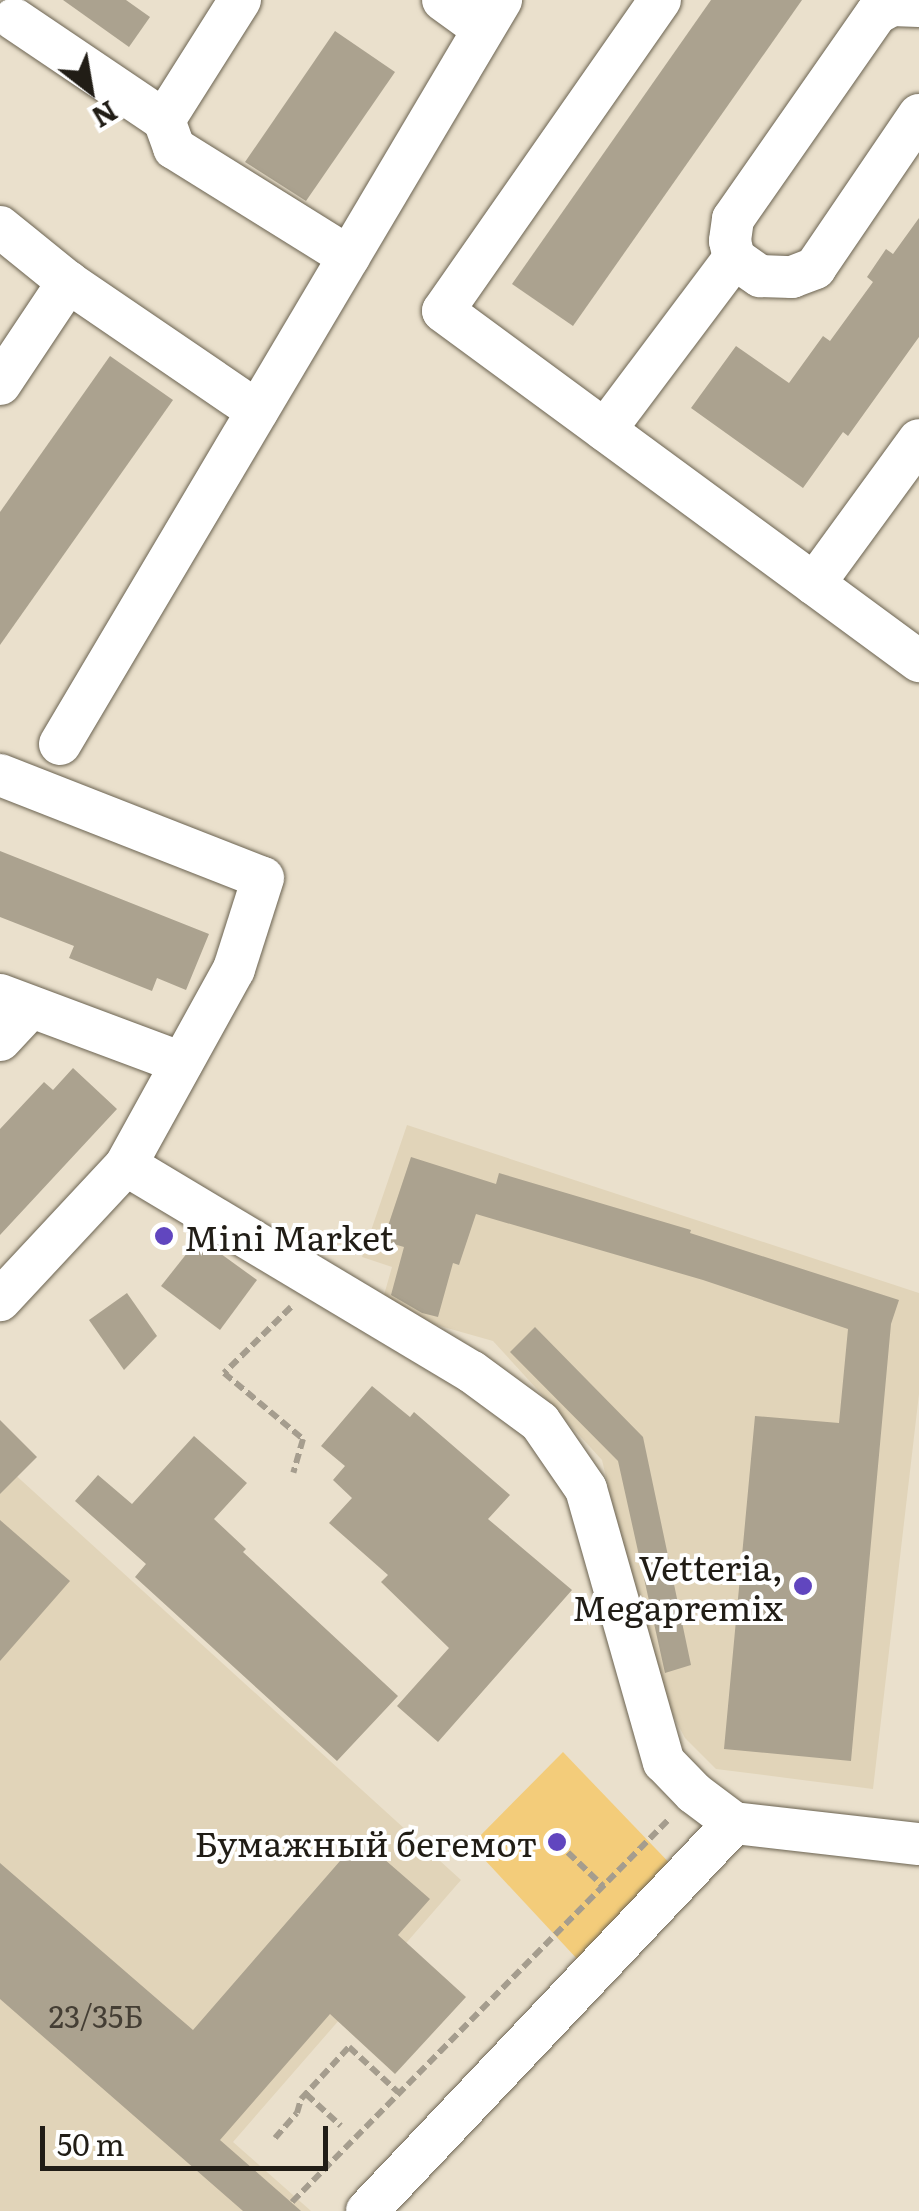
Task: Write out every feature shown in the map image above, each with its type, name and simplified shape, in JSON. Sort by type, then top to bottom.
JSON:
[{"type":"street","points":[[164,120],[240,0]]},
{"type":"street","points":[[60,744],[492,15],[443,0]]},
{"type":"street","points":[[660,0],[443,311],[919,661]]},
{"type":"street","points":[[919,6],[892,5],[876,14],[733,220],[730,242],[734,258],[760,276],[792,277],[815,268],[919,115]]},
{"type":"street","points":[[14,19],[164,120],[174,148],[349,256]]},
{"type":"street","points":[[0,228],[68,282],[257,411]]},
{"type":"street","points":[[605,430],[734,258]]},
{"type":"street","points":[[0,384],[68,282]]},
{"type":"street","points":[[814,584],[919,440]]},
{"type":"street","points":[[0,775],[263,878],[234,969],[126,1165],[0,1300]]},
{"type":"street","points":[[0,1040],[16,1001],[182,1063]]},
{"type":"street","points":[[126,1165],[472,1372],[540,1422],[586,1489],[664,1762],[694,1793],[734,1824],[919,1844]]},
{"type":"street","points":[[367,2211],[734,1824]]},
{"type":"path","points":[[293,1474],[304,1440],[224,1373],[318,1281]]},
{"type":"path","points":[[292,2202],[694,1793]]},
{"type":"path","points":[[557,1842],[603,1886]]},
{"type":"path","points":[[274,2138],[297,2113],[306,2094],[349,2048],[398,2092]]},
{"type":"path","points":[[306,2094],[342,2126]]},
{"type":"shaded area","points":[[407,1125],[919,1293],[919,1394],[873,1789],[716,1769],[685,1738],[655,1681],[602,1460],[493,1341],[380,1309],[392,1267],[362,1257]]},
{"type":"shaded area","points":[[0,1461],[461,1880],[233,2142],[311,2211],[0,2211]]},
{"type":"shaded area","points":[[563,1752],[679,1873],[579,1961],[471,1845]]},
{"type":"building","points":[[63,0],[126,0],[150,17],[129,47]]},
{"type":"building","points":[[711,0],[802,0],[573,326],[512,284]]},
{"type":"building","points":[[335,31],[395,72],[306,201],[245,162]]},
{"type":"building","points":[[919,218],[919,337],[848,436],[843,432],[803,488],[691,408],[736,346],[789,383],[823,336],[830,341],[873,282],[867,277],[886,249],[893,254]]},
{"type":"building","points":[[110,356],[173,400],[0,645],[0,512]]},
{"type":"building","points":[[0,851],[209,934],[186,990],[157,978],[152,991],[69,958],[74,946],[0,917]]},
{"type":"building","points":[[73,1068],[117,1109],[0,1235],[0,1129],[44,1082],[53,1090]]},
{"type":"building","name":"Vetteria, Megapremix","points":[[411,1157],[496,1184],[499,1173],[691,1230],[690,1233],[899,1300],[891,1324],[851,1761],[724,1749],[755,1416],[839,1423],[848,1329],[703,1280],[476,1214],[459,1265],[453,1263],[438,1317],[422,1313],[391,1295],[404,1247],[383,1241]]},
{"type":"building","points":[[199,1238],[257,1280],[220,1330],[161,1286]]},
{"type":"building","points":[[127,1293],[157,1336],[124,1370],[89,1320]]},
{"type":"building","points":[[535,1327],[643,1437],[691,1665],[665,1673],[618,1461],[510,1352]]},
{"type":"building","points":[[372,1386],[410,1417],[414,1412],[510,1495],[488,1519],[572,1590],[438,1742],[397,1706],[449,1648],[381,1582],[388,1575],[329,1523],[352,1498],[333,1480],[345,1466],[321,1446]]},
{"type":"building","points":[[0,1420],[37,1457],[0,1494]]},
{"type":"building","points":[[194,1436],[247,1483],[214,1519],[246,1549],[243,1552],[398,1696],[337,1761],[135,1577],[146,1564],[75,1501],[98,1475],[132,1504]]},
{"type":"building","points":[[0,1520],[70,1581],[0,1661]]},
{"type":"building","points":[[360,1838],[430,1899],[398,1935],[466,1997],[395,2074],[330,2014],[220,2140],[301,2211],[243,2211],[0,1999],[0,1863],[193,2030]]},
{"type":"place","name":"Mini Market","points":[[164,1236]]},
{"type":"place","name":"Vetteria, Megapremix","points":[[803,1586]]},
{"type":"place","name":"Бумажный бегемот","points":[[557,1842]]}]
